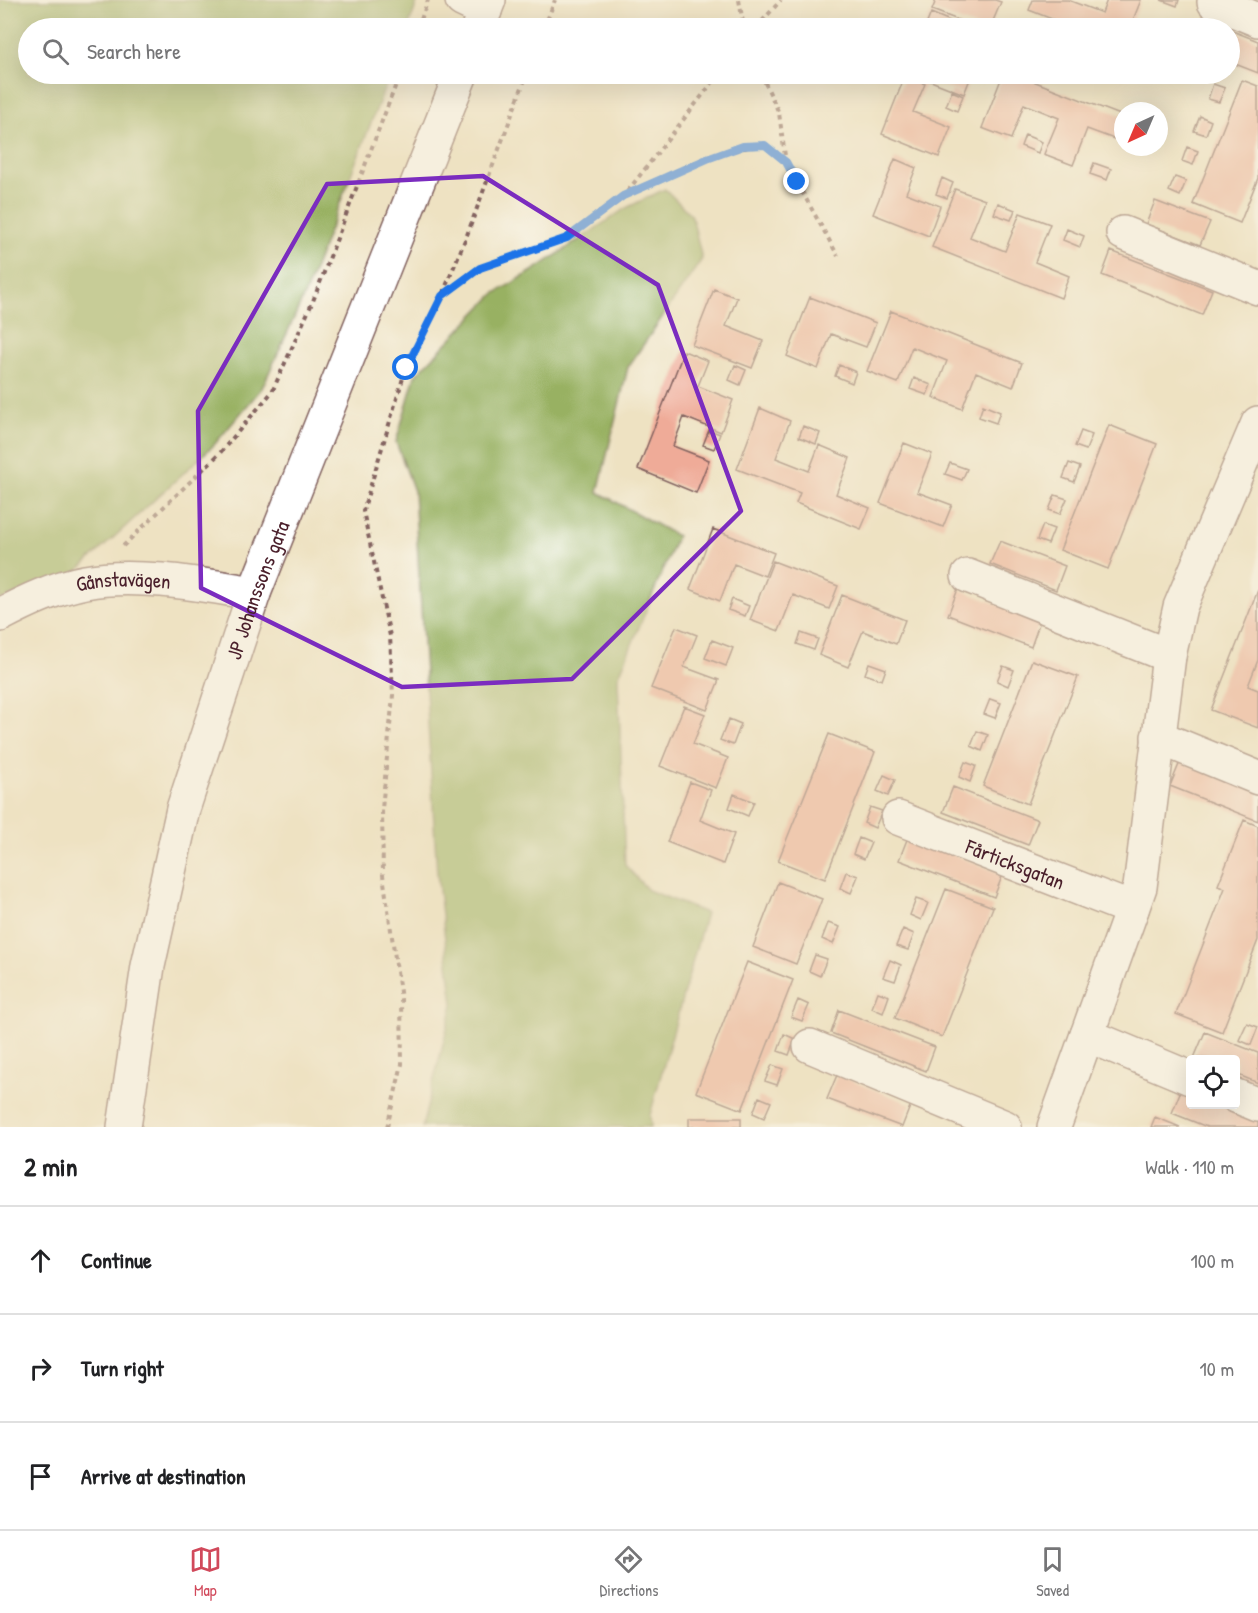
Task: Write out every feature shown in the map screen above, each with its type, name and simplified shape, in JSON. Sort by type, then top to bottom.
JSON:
[{"type":"street","points":[[1214,2],[1258,20]]},
{"type":"street","name":"JP Johanssons gata","points":[[124,1127],[148,966],[183,809],[254,593],[457,84]]},
{"type":"street","points":[[1123,233],[1258,288]]},
{"type":"street","points":[[1054,1127],[1140,887],[1168,656],[1180,607],[1258,423]]},
{"type":"street","points":[[968,576],[1168,656]]},
{"type":"street","name":"Gånstavägen","points":[[0,615],[39,594],[85,581],[113,579],[187,583],[254,593]]},
{"type":"street","points":[[1158,738],[1258,778]]},
{"type":"street","name":"Fårticksgatan","points":[[898,818],[1132,909]]},
{"type":"street","points":[[1087,1035],[1186,1076]]},
{"type":"street","points":[[810,1046],[1005,1127]]},
{"type":"street","points":[[1240,1098],[1258,1106]]},
{"type":"path","points":[[422,18],[428,0]]},
{"type":"path","points":[[548,18],[555,0]]},
{"type":"path","points":[[739,0],[742,18]]},
{"type":"path","points":[[765,18],[781,0]]},
{"type":"path","points":[[85,581],[219,454],[272,392],[313,301],[396,84]]},
{"type":"path","points":[[387,1127],[402,1064],[401,999],[383,874],[382,809],[393,695],[390,636],[363,511],[406,368],[442,296],[523,84]]},
{"type":"path","points":[[623,196],[711,84]]},
{"type":"path","points":[[766,84],[779,113],[786,162],[838,256]]},
{"type":"path","points":[[442,296],[480,268],[567,238],[623,196],[707,159],[743,146],[765,145],[786,162]]},
{"type":"highlighted area","points":[[483,176],[658,285],[741,511],[572,679],[402,687],[201,588],[198,411],[327,184]]},
{"type":"green space","points":[[0,0],[418,0],[412,18],[18,18],[18,84],[386,84],[304,296],[262,388],[214,445],[73,575],[0,600]]},
{"type":"green space","points":[[665,189],[692,216],[702,259],[628,367],[598,492],[677,536],[618,678],[625,865],[648,890],[706,913],[650,1115],[651,1127],[422,1127],[453,1004],[437,874],[414,491],[396,442],[415,376],[494,294],[626,208]]},
{"type":"building","points":[[936,0],[995,0],[1001,2],[994,18],[953,18],[932,10]]},
{"type":"building","points":[[1033,0],[1068,0],[1102,13],[1107,0],[1141,0],[1134,18],[1049,18],[1029,10]]},
{"type":"building","points":[[1161,0],[1179,0],[1177,6]]},
{"type":"building","points":[[931,13],[943,18],[929,18]]},
{"type":"building","points":[[1240,34],[1258,41],[1258,73],[1240,66]]},
{"type":"building","points":[[1242,80],[1258,86],[1258,178],[1240,223],[1193,204]]},
{"type":"building","points":[[902,84],[925,84],[913,112],[951,127],[939,157],[882,134]]},
{"type":"building","points":[[938,84],[968,84],[964,94]]},
{"type":"building","points":[[999,84],[1041,84],[1114,112],[1114,139],[1087,129],[1073,165],[1044,154],[1059,118],[1024,104],[1011,139],[982,128]]},
{"type":"building","points":[[1213,84],[1225,88],[1219,102],[1208,99]]},
{"type":"building","points":[[952,91],[963,96],[957,111],[946,106]]},
{"type":"building","points":[[1200,116],[1211,121],[1206,135],[1194,131]]},
{"type":"building","points":[[1025,135],[1042,142],[1038,153],[1021,146]]},
{"type":"building","points":[[1187,147],[1198,151],[1193,165],[1182,161]]},
{"type":"building","points":[[895,159],[916,168],[906,193],[940,206],[929,236],[873,214]]},
{"type":"building","points":[[1094,163],[1111,169],[1107,180],[1090,174]]},
{"type":"building","points":[[1175,177],[1186,181],[1180,196],[1169,191]]},
{"type":"building","points":[[942,178],[953,183],[947,198],[936,194]]},
{"type":"building","points":[[955,189],[985,200],[970,237],[1005,251],[1020,213],[1050,224],[1035,262],[1069,276],[1061,298],[932,247]]},
{"type":"building","points":[[1155,201],[1210,222],[1200,245],[1146,224]]},
{"type":"building","points":[[998,203],[1015,210],[1011,220],[994,214]]},
{"type":"building","points":[[1067,229],[1084,236],[1080,247],[1063,240]]},
{"type":"building","points":[[1111,251],[1212,290],[1202,315],[1102,275]]},
{"type":"building","points":[[714,289],[737,298],[726,326],[763,341],[752,368],[692,345]]},
{"type":"building","points":[[810,297],[876,323],[866,347],[831,334],[818,369],[787,356]]},
{"type":"building","points":[[891,311],[1022,363],[1013,387],[976,372],[962,409],[933,397],[947,361],[912,347],[898,383],[867,371]]},
{"type":"building","points":[[684,351],[708,361],[698,386],[733,400],[721,432],[684,417],[673,446],[709,460],[696,493],[638,469]]},
{"type":"building","points":[[735,365],[746,370],[740,385],[729,380]]},
{"type":"building","points":[[839,365],[856,372],[852,383],[835,376]]},
{"type":"building","points":[[914,378],[931,385],[927,395],[910,389]]},
{"type":"building","points":[[983,405],[1000,412],[996,423],[979,417]]},
{"type":"building","points":[[760,408],[790,421],[776,458],[809,471],[819,445],[850,458],[836,494],[870,508],[861,529],[796,503],[800,493],[737,469]]},
{"type":"building","points":[[1109,425],[1157,444],[1108,569],[1060,550]]},
{"type":"building","points":[[803,426],[820,433],[816,444],[799,437]]},
{"type":"building","points":[[709,430],[720,434],[714,449],[703,445]]},
{"type":"building","points":[[1081,431],[1092,435],[1086,450],[1075,446]]},
{"type":"building","points":[[904,443],[932,454],[917,492],[952,505],[943,527],[880,503]]},
{"type":"building","points":[[950,463],[967,469],[962,480],[945,474]]},
{"type":"building","points":[[1069,463],[1080,467],[1074,482],[1063,478]]},
{"type":"building","points":[[1055,495],[1067,499],[1060,514],[1049,510]]},
{"type":"building","points":[[1043,525],[1054,529],[1048,544],[1037,540]]},
{"type":"building","points":[[713,529],[774,553],[765,576],[734,564],[720,601],[690,589]]},
{"type":"building","points":[[1000,541],[1065,566],[1056,590],[990,564]]},
{"type":"building","points":[[773,561],[838,586],[829,609],[793,595],[779,631],[750,620]]},
{"type":"building","points":[[958,589],[1040,621],[1031,647],[948,615]]},
{"type":"building","points":[[1258,590],[1258,660],[1248,686],[1258,690],[1258,728],[1211,710]]},
{"type":"building","points":[[842,595],[905,620],[896,644],[863,631],[848,667],[819,655]]},
{"type":"building","points":[[732,599],[749,606],[745,616],[728,610]]},
{"type":"building","points":[[676,627],[697,635],[684,667],[719,680],[707,710],[651,688]]},
{"type":"building","points":[[801,633],[818,639],[814,650],[797,644]]},
{"type":"building","points":[[712,640],[733,648],[726,666],[705,658]]},
{"type":"building","points":[[1032,660],[1078,677],[1028,804],[983,786]]},
{"type":"building","points":[[869,663],[886,669],[882,680],[865,674]]},
{"type":"building","points":[[1003,666],[1014,670],[1008,686],[997,681]]},
{"type":"building","points":[[990,699],[1001,703],[995,718],[984,714]]},
{"type":"building","points":[[684,706],[705,714],[693,744],[728,758],[716,788],[660,766]]},
{"type":"building","points":[[729,719],[741,724],[733,745],[720,740]]},
{"type":"building","points":[[977,731],[988,735],[982,751],[971,746]]},
{"type":"building","points":[[829,734],[875,752],[825,879],[778,861]]},
{"type":"building","points":[[965,762],[976,766],[970,782],[959,777]]},
{"type":"building","points":[[1180,762],[1258,792],[1258,821],[1170,786]]},
{"type":"building","points":[[884,775],[895,780],[888,796],[877,791]]},
{"type":"building","points":[[690,782],[711,790],[700,820],[734,834],[723,864],[667,842]]},
{"type":"building","points":[[953,787],[1038,820],[1028,845],[943,812]]},
{"type":"building","points":[[734,794],[754,802],[748,816],[729,808]]},
{"type":"building","points":[[870,807],[882,811],[875,828],[864,823]]},
{"type":"building","points":[[1244,820],[1258,826],[1258,940],[1222,1032],[1176,1014],[1225,888],[1218,885]]},
{"type":"building","points":[[908,837],[1003,874],[994,897],[899,860]]},
{"type":"building","points":[[859,838],[871,843],[864,859],[853,854]]},
{"type":"building","points":[[846,872],[858,876],[851,893],[840,888]]},
{"type":"building","points":[[778,882],[822,899],[796,964],[753,947]]},
{"type":"building","points":[[946,889],[993,907],[942,1037],[895,1018]]},
{"type":"building","points":[[916,899],[928,903],[921,920],[910,915]]},
{"type":"building","points":[[828,923],[840,927],[833,944],[822,939]]},
{"type":"building","points":[[903,929],[914,934],[908,950],[896,946]]},
{"type":"building","points":[[815,955],[827,959],[820,976],[809,971]]},
{"type":"building","points":[[890,960],[901,965],[895,981],[883,977]]},
{"type":"building","points":[[747,962],[793,980],[742,1110],[696,1092]]},
{"type":"building","points":[[878,992],[889,996],[883,1013],[872,1008]]},
{"type":"building","points":[[798,1000],[809,1005],[802,1021],[791,1017]]},
{"type":"building","points":[[839,1010],[935,1047],[926,1071],[831,1033]]},
{"type":"building","points":[[1247,1023],[1258,1027],[1251,1045],[1239,1040]]},
{"type":"building","points":[[1205,1032],[1258,1053],[1258,1083],[1240,1076],[1240,1055],[1195,1055]]},
{"type":"building","points":[[784,1034],[795,1039],[789,1055],[778,1051]]},
{"type":"building","points":[[772,1065],[783,1069],[777,1085],[765,1081]]},
{"type":"building","points":[[837,1075],[911,1104],[902,1127],[827,1099]]},
{"type":"building","points":[[1181,1090],[1186,1092],[1186,1109],[1230,1109],[1258,1121],[1258,1127],[1207,1127],[1172,1113]]},
{"type":"building","points":[[759,1097],[771,1102],[764,1118],[753,1113]]},
{"type":"building","points":[[1155,1117],[1180,1127],[1151,1127]]},
{"type":"building","points":[[689,1118],[741,1118],[741,1127],[689,1127]]},
{"type":"route","points":[[406,368],[442,296],[480,268],[567,238],[623,196],[707,159],[743,146],[765,145],[786,162],[797,182]]}]
